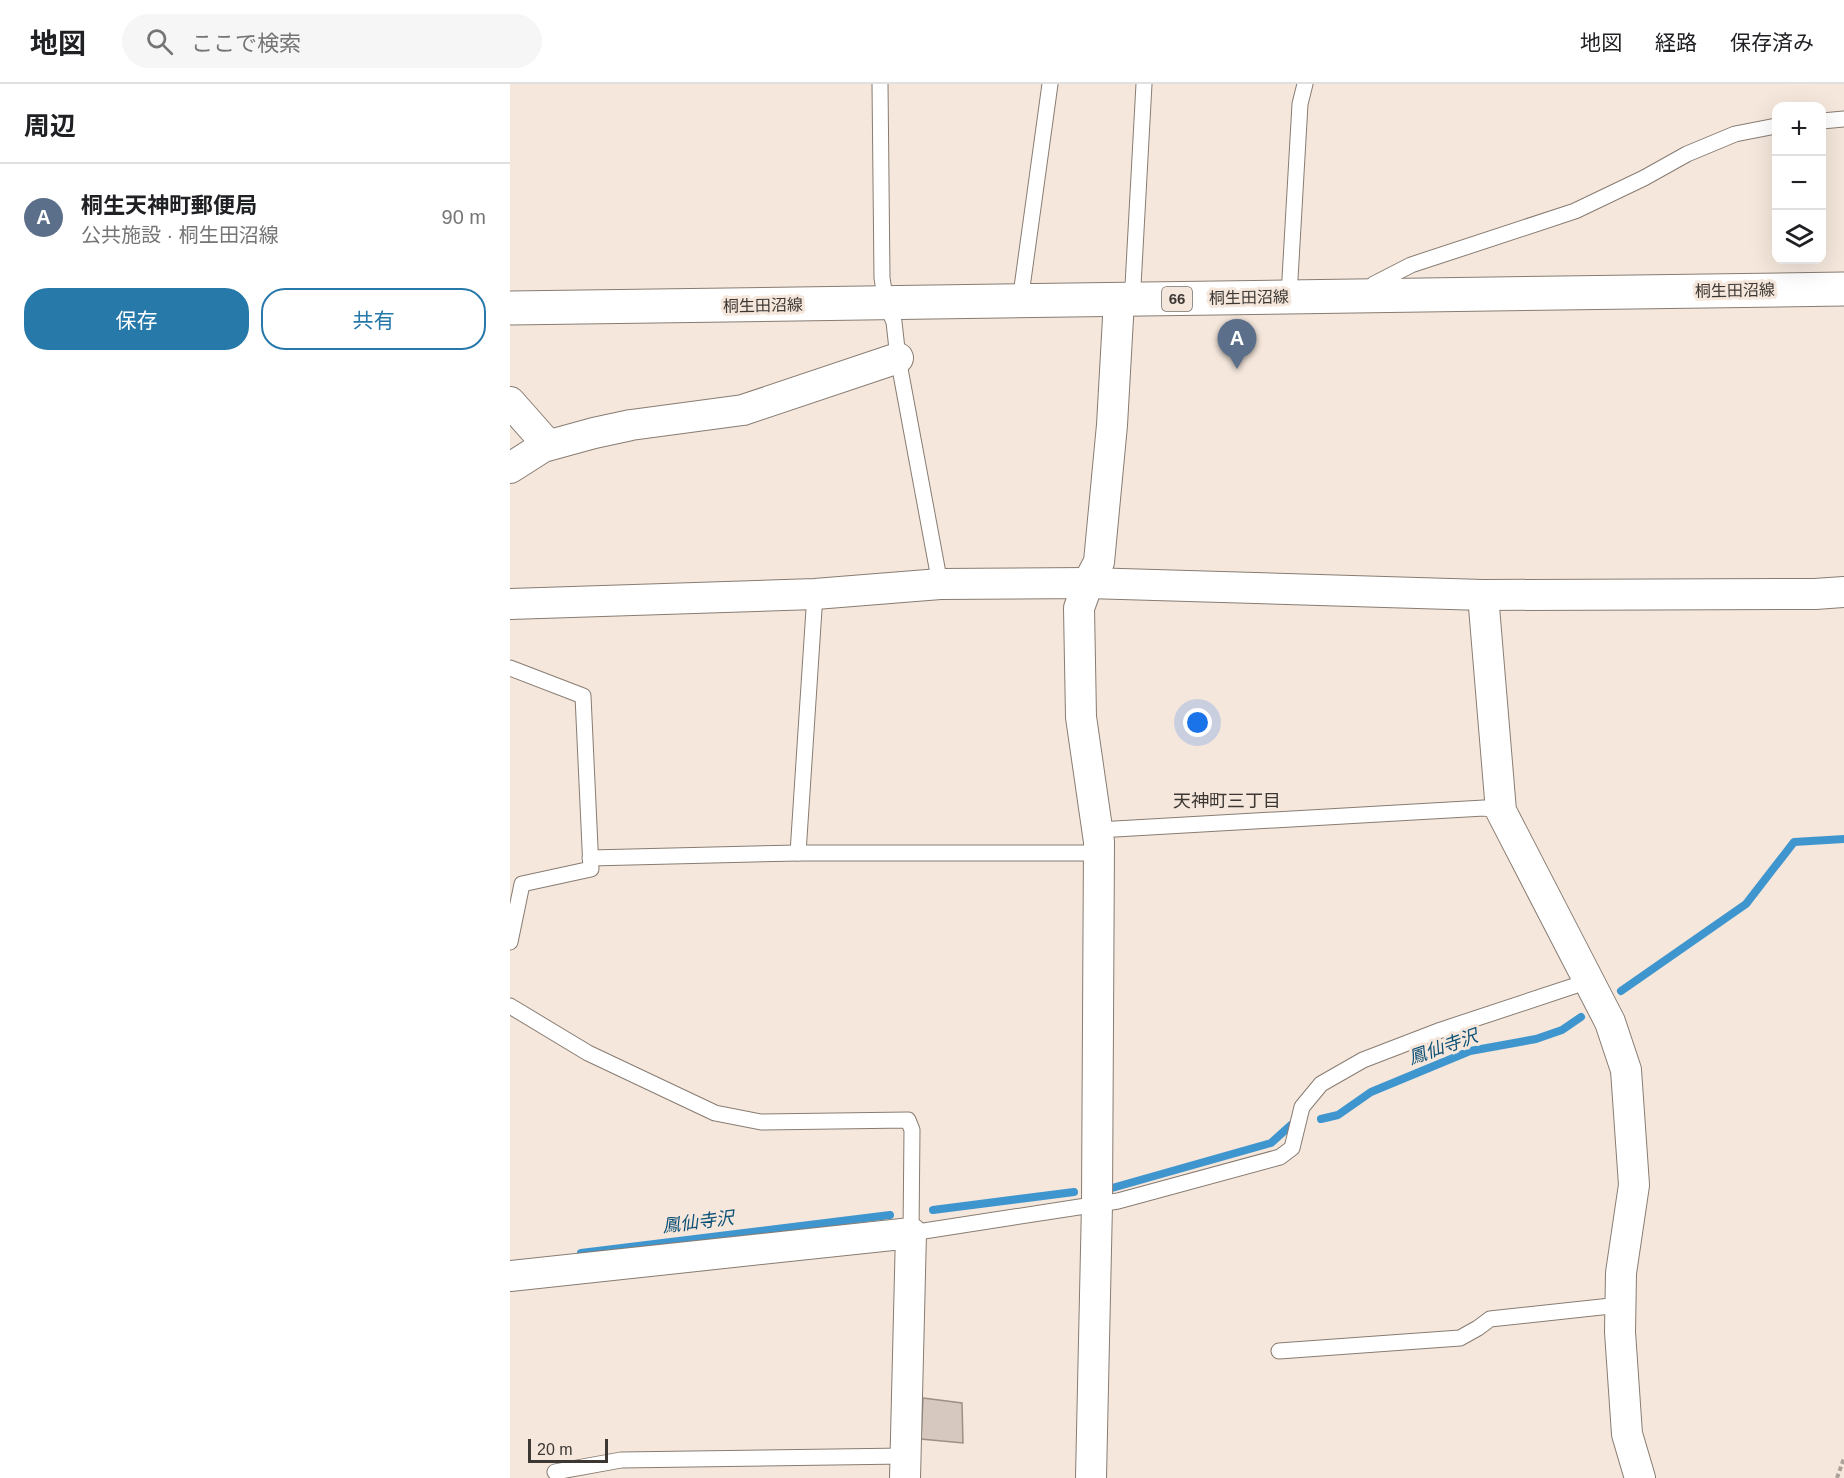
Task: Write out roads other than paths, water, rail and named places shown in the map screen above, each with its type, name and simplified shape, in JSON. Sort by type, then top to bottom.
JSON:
[{"type":"main road","name":"桐生田沼線","points":[[510,308],[1844,289]]},
{"type":"street","points":[[1091,1478],[1097,1204],[1098,842],[1081,717],[1079,608],[1099,562],[1112,425],[1119,300]]},
{"type":"street","points":[[510,468],[548,445],[631,425],[743,410],[898,358]]},
{"type":"street","points":[[510,402],[548,445]]},
{"type":"street","points":[[510,604],[815,594],[940,584],[1088,583],[1483,595],[1844,592]]},
{"type":"street","points":[[1483,595],[1501,811],[1610,1022],[1626,1070],[1634,1185],[1621,1273],[1620,1332],[1627,1434],[1640,1478]]},
{"type":"street","points":[[510,1276],[911,1233],[905,1467]]},
{"type":"lane","points":[[880,84],[882,279],[886,303],[894,322],[898,358],[940,584]]},
{"type":"lane","points":[[1020,302],[1050,84]]},
{"type":"lane","points":[[1119,300],[1133,286],[1144,84]]},
{"type":"lane","points":[[1289,296],[1300,104],[1305,84]]},
{"type":"lane","points":[[1826,121],[1844,119]]},
{"type":"lane","points":[[1363,296],[1374,284],[1411,265],[1575,211],[1644,178],[1687,154],[1735,134],[1772,127]]},
{"type":"lane","points":[[798,854],[815,594]]},
{"type":"lane","points":[[510,668],[583,696],[591,869],[522,884],[510,942]]},
{"type":"lane","points":[[590,858],[798,854],[1098,842],[1484,808],[1501,811]]},
{"type":"lane","points":[[510,1006],[588,1053],[715,1113],[761,1122],[908,1120],[912,1130],[911,1233],[1118,1201],[1280,1156],[1292,1148],[1302,1107],[1321,1084],[1363,1060],[1441,1030],[1589,981]]},
{"type":"lane","points":[[1280,1351],[1460,1338],[1490,1319],[1620,1305]]},
{"type":"lane","points":[[555,1472],[621,1460],[905,1467]]},
{"type":"waterway","name":"鳳仙寺沢","points":[[1621,991],[1746,904],[1794,842],[1844,839]]},
{"type":"waterway","name":"鳳仙寺沢","points":[[1321,1119],[1338,1115],[1371,1092],[1470,1051],[1536,1039],[1562,1030],[1581,1017]]},
{"type":"waterway","name":"鳳仙寺沢","points":[[1112,1188],[1271,1143],[1291,1125]]},
{"type":"waterway","name":"鳳仙寺沢","points":[[933,1210],[1074,1192]]},
{"type":"waterway","name":"鳳仙寺沢","points":[[581,1253],[890,1215]]},
{"type":"place","name":"桐生天神町郵便局","points":[[1237,369]]},
{"type":"district","name":"天神町三丁目","points":[[1227,801]]}]
